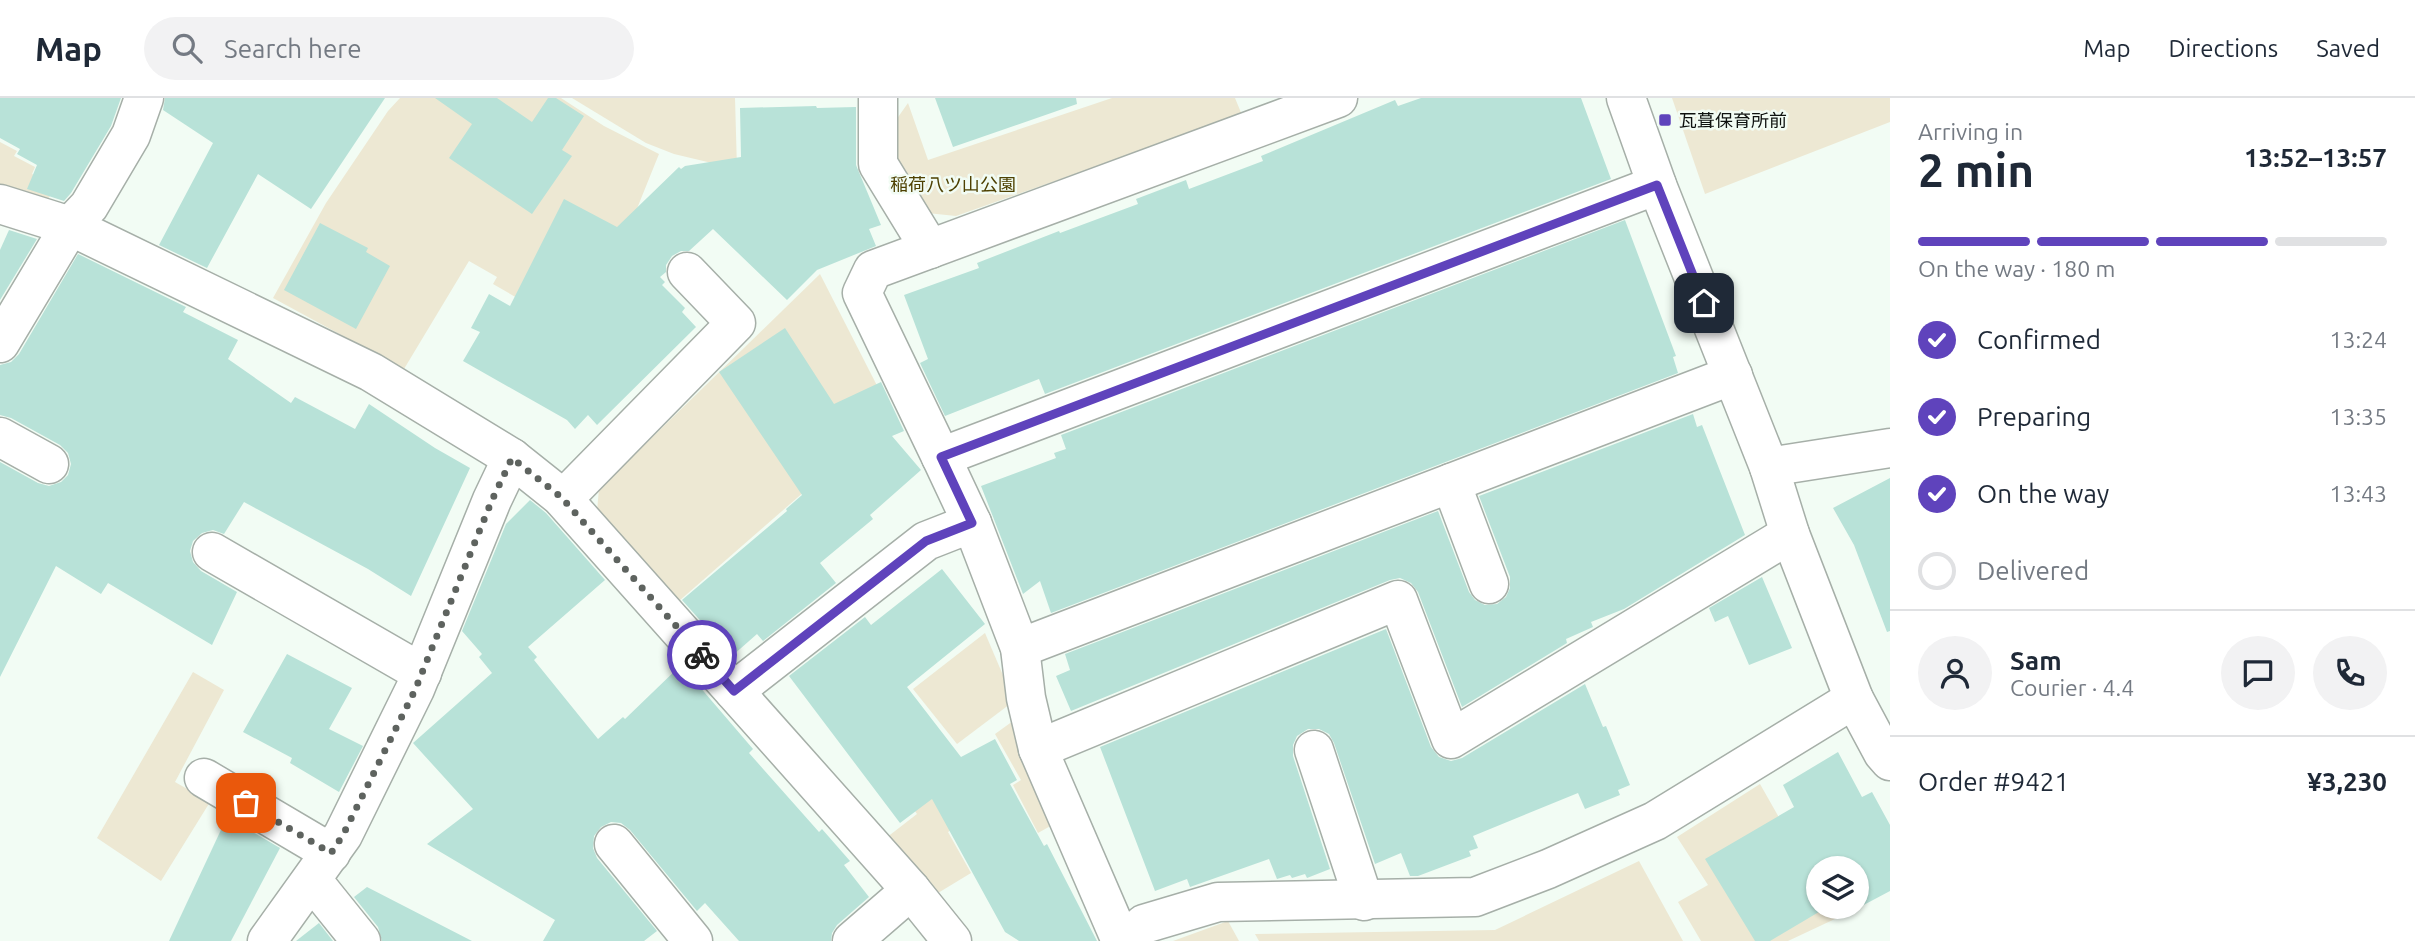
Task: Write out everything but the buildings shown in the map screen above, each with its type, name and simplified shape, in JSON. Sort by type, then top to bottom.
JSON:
[{"type":"street","points":[[0,343],[70,226],[89,206],[131,135],[144,98]]},
{"type":"street","points":[[878,98],[878,164],[930,249]]},
{"type":"street","points":[[1338,98],[873,270],[862,293],[972,523],[1020,648],[1026,698],[1038,749],[1123,941],[1144,924],[1218,902],[1475,897],[1548,869],[1655,821],[1854,699]]},
{"type":"street","points":[[1626,98],[1657,185],[1769,467],[1790,534],[1854,699],[1890,761]]},
{"type":"street","points":[[941,457],[1657,185]]},
{"type":"street","points":[[0,204],[70,226],[371,372],[512,458],[561,497],[911,890],[952,941]]},
{"type":"street","points":[[561,497],[571,491],[736,323],[687,272]]},
{"type":"street","points":[[1020,648],[1733,375]]},
{"type":"street","points":[[0,438],[50,464]]},
{"type":"street","points":[[1769,467],[1890,448]]},
{"type":"street","points":[[267,941],[321,867],[349,822],[422,673],[492,500],[512,458]]},
{"type":"street","points":[[1451,483],[1489,584]]},
{"type":"street","points":[[734,691],[926,541],[972,523]]},
{"type":"street","points":[[1038,749],[1398,600],[1451,739],[1790,534]]},
{"type":"street","points":[[212,552],[422,673]]},
{"type":"street","points":[[1314,750],[1364,901]]},
{"type":"street","points":[[204,778],[321,867],[361,941]]},
{"type":"street","points":[[614,844],[692,941]]},
{"type":"street","points":[[852,941],[911,890]]},
{"type":"green space","points":[[400,98],[561,98],[604,126],[659,154],[636,211],[578,333],[493,284],[497,277],[469,261],[404,369],[273,298],[326,203],[388,111]]},
{"type":"green space","points":[[572,98],[735,98],[737,169],[674,154],[646,143]]},
{"type":"green space","name":"稲荷八ツ山公園","points":[[1112,98],[1235,98],[1242,115],[956,216],[927,213],[893,160],[896,120],[908,103],[928,160]]},
{"type":"green space","points":[[1672,98],[1890,98],[1890,122],[1705,194]]},
{"type":"green space","points":[[0,142],[17,151],[14,156],[35,167],[32,174],[57,187],[47,200],[0,185]]},
{"type":"green space","points":[[820,274],[892,415],[679,601],[597,511],[599,489]]},
{"type":"green space","points":[[985,633],[1014,701],[957,744],[913,689]]},
{"type":"green space","points":[[193,672],[224,690],[175,782],[210,802],[161,881],[97,838]]},
{"type":"green space","points":[[1013,721],[1054,824],[1038,833],[1013,785],[1021,780],[995,734]]},
{"type":"green space","points":[[926,779],[954,828],[948,832],[971,873],[938,893],[886,838],[917,814],[905,796]]},
{"type":"green space","points":[[1760,784],[1806,865],[1806,919],[1835,919],[1788,941],[1701,941],[1678,902],[1708,885],[1677,837]]},
{"type":"green space","points":[[1639,861],[1683,941],[1259,941],[1255,934],[1495,930]]},
{"type":"green space","points":[[1228,921],[1239,941],[1173,941]]},
{"type":"way so far","points":[[246,803],[331,853],[343,835],[415,690],[492,500],[512,458],[561,497],[702,655]]},
{"type":"place","name":"瓦葺保育所前","points":[[1665,120]]},
{"type":"route","points":[[702,655],[734,691],[926,541],[972,523],[941,457],[1657,185],[1704,303]]}]
